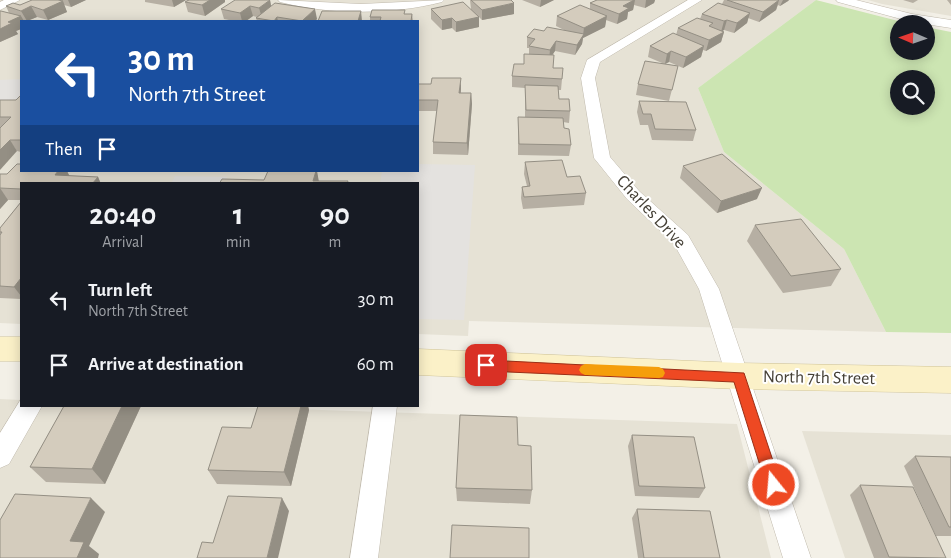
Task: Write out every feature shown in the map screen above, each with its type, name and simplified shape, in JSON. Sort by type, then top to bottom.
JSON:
[{"type":"main road","points":[[0,349],[20,349]]},
{"type":"main road","name":"North 7th Street","points":[[419,362],[739,376],[951,380]]},
{"type":"street","points":[[0,6],[14,0]]},
{"type":"street","points":[[284,0],[305,4],[372,7],[438,0]]},
{"type":"street","name":"Charles Drive","points":[[696,0],[594,60],[588,78],[602,158],[633,195],[681,240],[709,289],[739,376],[796,558]]},
{"type":"street","points":[[842,0],[912,18],[951,24]]},
{"type":"street","points":[[0,456],[29,407]]},
{"type":"street","points":[[364,558],[385,407]]},
{"type":"shaded area","points":[[0,0],[816,0],[698,88],[724,152],[844,249],[886,332],[469,321],[468,336],[419,334],[419,182],[20,182],[20,324],[0,323]]},
{"type":"shaded area","points":[[868,0],[951,0],[951,16],[882,4]]},
{"type":"shaded area","points":[[20,79],[20,99],[0,101],[0,80]]},
{"type":"shaded area","points":[[419,164],[475,165],[464,320],[419,319],[419,182],[380,182],[382,172],[419,172]]},
{"type":"shaded area","points":[[175,176],[227,177],[225,182],[172,182]]},
{"type":"shaded area","points":[[0,399],[20,400],[20,407],[232,407],[737,424],[771,558],[0,558]]},
{"type":"shaded area","points":[[802,431],[951,435],[951,558],[845,558]]},
{"type":"green space","points":[[816,0],[890,19],[890,60],[935,60],[935,29],[951,32],[951,333],[886,332],[844,249],[724,152],[698,88]]},
{"type":"building","points":[[32,0],[63,1],[43,10],[31,6],[21,11],[6,6],[13,3],[20,5]]},
{"type":"building","points":[[189,0],[210,0],[202,5],[185,2]]},
{"type":"building","points":[[235,0],[270,0],[259,8],[250,6],[240,13],[221,9]]},
{"type":"building","points":[[471,0],[511,0],[514,3],[482,10]]},
{"type":"building","points":[[597,0],[634,0],[623,6],[629,8],[619,14],[590,3]]},
{"type":"building","points":[[727,0],[779,0],[763,12]]},
{"type":"building","points":[[463,2],[479,17],[456,22],[452,18],[442,20],[431,9]]},
{"type":"building","points":[[275,3],[315,9],[303,20],[277,17],[275,20],[256,18]]},
{"type":"building","points":[[718,3],[750,13],[737,23],[702,14]]},
{"type":"building","points":[[580,5],[607,16],[584,28],[557,16]]},
{"type":"building","points":[[372,10],[405,10],[404,14],[412,14],[411,20],[380,20],[381,17],[370,17]]},
{"type":"building","points":[[0,11],[21,16],[8,22],[12,23],[0,29]]},
{"type":"building","points":[[322,11],[361,11],[358,20],[318,20]]},
{"type":"building","points":[[697,18],[713,23],[709,26],[724,32],[709,40],[678,28]]},
{"type":"building","points":[[547,27],[584,34],[577,45],[556,41],[550,50],[529,46],[535,39],[527,37],[534,29],[544,31]]},
{"type":"building","points":[[673,33],[704,46],[686,57],[671,51],[667,54],[650,46]]},
{"type":"building","points":[[524,54],[554,55],[553,68],[563,68],[562,79],[512,76],[514,64],[524,64]]},
{"type":"building","points":[[645,61],[678,66],[672,90],[638,84]]},
{"type":"building","points":[[432,78],[461,78],[459,93],[471,93],[467,143],[433,142],[438,100],[419,100],[419,84],[431,84]]},
{"type":"building","points":[[525,85],[558,86],[559,99],[569,99],[570,111],[526,110]]},
{"type":"building","points":[[20,96],[20,140],[10,140],[0,150],[0,128],[11,117],[0,117],[0,100],[16,100]]},
{"type":"building","points":[[639,101],[686,102],[696,130],[655,129],[651,114],[643,114]]},
{"type":"building","points":[[518,117],[563,118],[564,128],[569,129],[571,145],[519,144]]},
{"type":"building","points":[[722,154],[762,188],[721,201],[683,166]]},
{"type":"building","points":[[562,160],[567,177],[580,176],[586,193],[524,197],[522,187],[530,186],[525,162]]},
{"type":"building","points":[[17,164],[20,164],[20,172],[57,172],[55,175],[98,177],[94,182],[20,182],[20,189],[0,188],[0,174],[7,174]]},
{"type":"building","points":[[268,172],[316,172],[313,181],[348,181],[220,182],[222,179],[264,180]]},
{"type":"building","points":[[20,203],[20,279],[14,287],[0,286],[0,235],[2,232],[0,232],[0,228]]},
{"type":"building","points":[[801,219],[841,269],[791,276],[755,225]]},
{"type":"building","points":[[63,407],[122,407],[92,469],[30,467]]},
{"type":"building","points":[[258,407],[301,407],[284,472],[208,470],[222,427],[251,428]]},
{"type":"building","points":[[460,415],[517,417],[518,445],[531,446],[532,490],[456,488]]},
{"type":"building","points":[[632,435],[694,437],[705,488],[639,486]]},
{"type":"building","points":[[915,456],[951,457],[951,527],[949,527]]},
{"type":"building","points":[[860,485],[913,487],[946,558],[889,557]]},
{"type":"building","points":[[15,494],[91,498],[70,541],[84,542],[77,558],[0,558],[0,520]]},
{"type":"building","points":[[228,496],[282,498],[267,558],[197,558],[202,542],[213,543]]},
{"type":"building","points":[[637,509],[710,511],[720,558],[644,558]]},
{"type":"building","points":[[452,525],[529,528],[529,558],[450,558]]},
{"type":"slow traffic","points":[[585,370],[659,373]]},
{"type":"route","points":[[486,365],[739,376],[774,485]]}]
